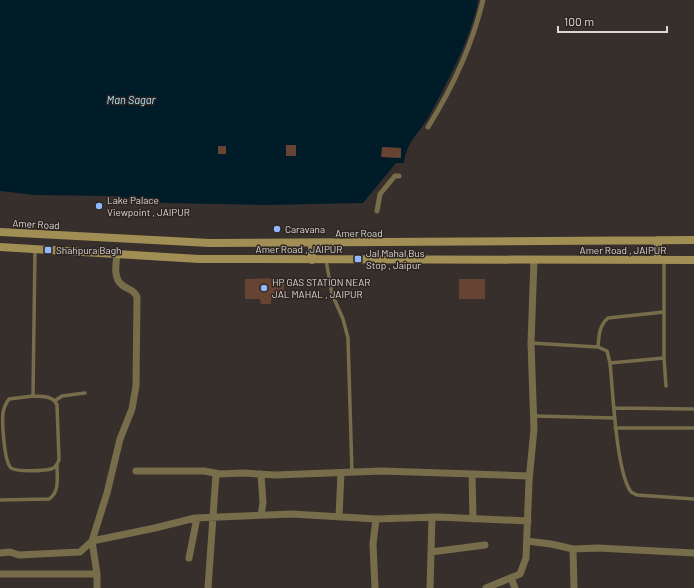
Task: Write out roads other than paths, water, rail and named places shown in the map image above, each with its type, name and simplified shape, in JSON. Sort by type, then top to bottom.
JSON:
[{"type":"main road","name":"Amer Road","points":[[0,232],[187,242],[312,243],[694,240]]},
{"type":"main road","points":[[658,240],[661,260]]},
{"type":"main road","points":[[312,243],[312,260]]},
{"type":"main road","name":"Amer Road , JAIPUR","points":[[0,247],[199,259],[694,260]]},
{"type":"street","points":[[428,127],[445,99],[464,59],[483,0]]},
{"type":"street","points":[[377,211],[380,194],[395,176],[399,176]]},
{"type":"street","points":[[97,588],[97,574],[92,541],[107,493],[120,439],[132,410],[136,386],[137,297],[132,290],[122,285],[118,280],[116,275],[117,254]]},
{"type":"street","points":[[486,588],[520,574],[526,558],[529,476],[534,416],[531,343],[534,260]]},
{"type":"street","points":[[136,471],[171,473],[204,471],[216,474],[261,474],[352,473],[382,471],[529,476]]},
{"type":"street","points":[[340,517],[341,473]]},
{"type":"street","points":[[208,588],[216,474]]},
{"type":"street","points":[[261,474],[263,503],[261,515]]},
{"type":"street","points":[[472,474],[473,519]]},
{"type":"street","points":[[0,553],[10,552],[19,555],[80,552],[92,541],[197,518],[292,514],[376,519],[432,517],[528,521]]},
{"type":"street","points":[[430,588],[432,517]]},
{"type":"street","points":[[189,558],[197,518]]},
{"type":"street","points":[[375,588],[373,544],[376,519]]},
{"type":"street","points":[[527,541],[573,549],[598,548],[694,553]]},
{"type":"street","points":[[431,552],[485,545]]},
{"type":"street","points":[[573,549],[574,588]]},
{"type":"street","points":[[0,574],[97,574]]},
{"type":"street","points":[[511,578],[515,588]]},
{"type":"lane","points":[[33,396],[35,249]]},
{"type":"lane","points":[[326,260],[332,294],[343,319],[348,338],[352,473]]},
{"type":"lane","points":[[661,260],[666,386]]},
{"type":"lane","points":[[598,347],[600,329],[608,318],[664,312]]},
{"type":"lane","points":[[531,343],[598,347],[607,352],[610,363],[615,428],[625,480],[631,492],[637,495],[694,499]]},
{"type":"lane","points":[[610,363],[664,358]]},
{"type":"lane","points":[[56,400],[62,396],[85,393]]},
{"type":"lane","points":[[56,400],[33,396],[9,399],[5,404],[3,414],[6,460],[10,467],[17,470],[52,469],[57,465]]},
{"type":"lane","points":[[0,500],[49,499],[55,495],[57,488],[57,465],[59,460],[56,400]]},
{"type":"lane","points":[[614,408],[694,409]]},
{"type":"lane","points":[[534,416],[615,418]]},
{"type":"lane","points":[[615,428],[694,428]]},
{"type":"water","name":"Man Sagar","points":[[0,0],[478,0],[470,29],[458,60],[428,118],[407,149],[404,163],[396,163],[363,203],[264,205],[163,203],[113,196],[35,195],[0,191]],"holes":[[[286,145],[296,145],[296,156],[286,156]],[[218,146],[226,146],[226,154],[218,154]],[[382,147],[401,148],[401,158],[382,157]]]},
{"type":"place","name":"Lake Palace Viewpoint , JAIPUR","points":[[99,206]]},
{"type":"place","name":"Caravana","points":[[277,229]]},
{"type":"place","name":"Shahpura Bagh","points":[[48,250]]},
{"type":"place","name":"Jal Mahal Bus Stop , Jaipur","points":[[358,259]]},
{"type":"place","name":"HP GAS STATION NEAR JAL MAHAL , JAIPUR","points":[[264,288]]}]
